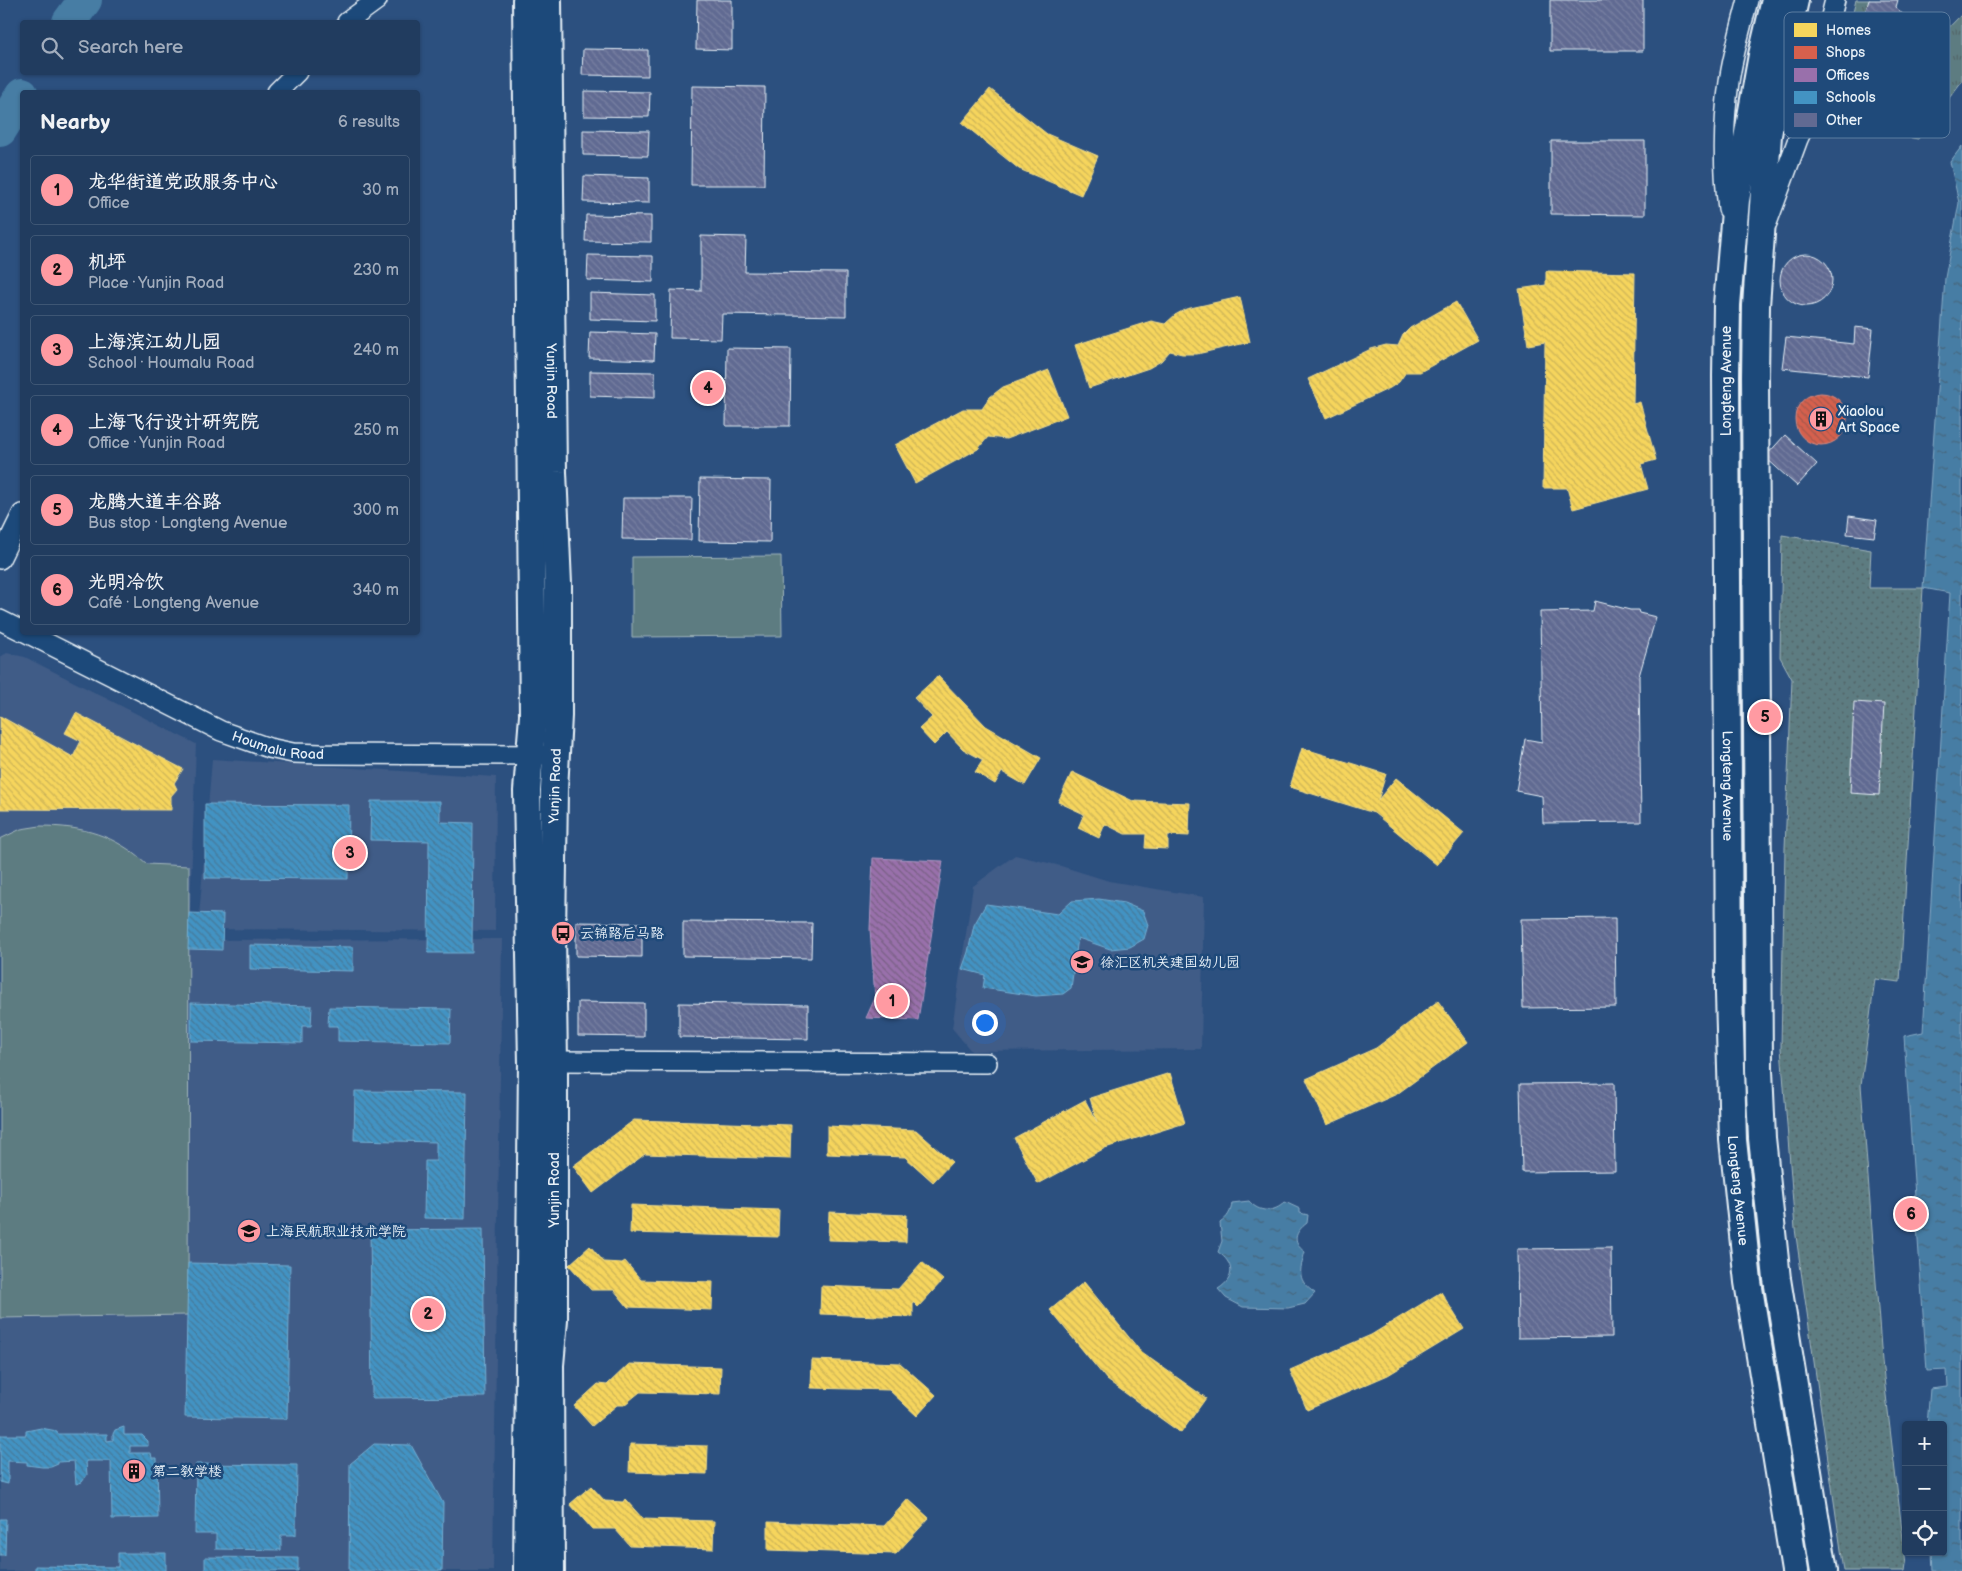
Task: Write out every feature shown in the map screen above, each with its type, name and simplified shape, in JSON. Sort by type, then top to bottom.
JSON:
[{"type":"main road","name":"Yunjin Road","points":[[526,0],[533,716],[527,791],[532,1063],[527,1571]]},
{"type":"main road","name":"Yunjin Road","points":[[548,0],[553,472],[558,584],[558,716],[552,935],[554,1320],[550,1365],[551,1571]]},
{"type":"main road","name":"Longteng Avenue","points":[[1775,0],[1756,306],[1759,1070],[1762,1138],[1777,1278],[1824,1571]]},
{"type":"main road","name":"Longteng Avenue","points":[[1790,12],[1795,0]]},
{"type":"main road","name":"Longteng Avenue","points":[[1784,27],[1772,57],[1736,200],[1727,305],[1728,984],[1732,1120],[1748,1282],[1795,1571]]},
{"type":"street","points":[[350,20],[377,0]]},
{"type":"street","points":[[1732,236],[1726,188],[1725,124],[1729,83],[1748,0]]},
{"type":"street","points":[[279,90],[294,75]]},
{"type":"street","points":[[1761,238],[1799,138]]},
{"type":"street","points":[[0,559],[20,518]]},
{"type":"street","name":"Houmalu Road","points":[[0,620],[20,630]]},
{"type":"street","name":"Houmalu Road","points":[[30,635],[221,731],[269,748],[321,754],[556,756]]},
{"type":"street","points":[[554,1061],[987,1063]]},
{"type":"shaded area","name":"上海民航职业技术学院","points":[[7,653],[25,657],[196,744],[189,940],[502,939],[493,1571],[0,1571],[0,657]]},
{"type":"shaded area","points":[[212,759],[496,777],[495,931],[198,929]]},
{"type":"shaded area","name":"徐汇区机关建国幼儿园","points":[[1015,855],[1061,866],[1109,881],[1204,897],[1201,1049],[971,1051],[952,1028],[973,886]]},
{"type":"green space","points":[[1856,0],[1870,0],[1866,12],[1853,12]]},
{"type":"green space","points":[[1962,14],[1962,81],[1950,97],[1950,26]]},
{"type":"green space","points":[[1782,535],[1871,550],[1869,588],[1923,588],[1900,982],[1875,979],[1861,1085],[1882,1361],[1902,1530],[1902,1556],[1905,1556],[1906,1564],[1905,1571],[1844,1571],[1795,1229],[1781,1048],[1785,848],[1792,679],[1780,657]]},
{"type":"green space","points":[[781,556],[782,636],[632,637],[632,557]]},
{"type":"green space","points":[[56,826],[98,834],[123,846],[147,864],[189,866],[188,1315],[0,1318],[0,839],[21,829]]},
{"type":"water","points":[[1962,146],[1962,1571],[1933,1571],[1932,1556],[1947,1556],[1947,1421],[1927,1421],[1930,1389],[1948,1387],[1947,1370],[1927,1371],[1904,1036],[1923,1032],[1950,593],[1923,588],[1945,278],[1959,203],[1950,162]]},
{"type":"water","points":[[1249,1201],[1257,1208],[1267,1210],[1281,1206],[1285,1202],[1300,1209],[1300,1213],[1308,1215],[1307,1223],[1297,1233],[1296,1237],[1298,1245],[1305,1252],[1301,1270],[1302,1280],[1315,1293],[1305,1304],[1288,1308],[1243,1307],[1226,1298],[1218,1289],[1228,1280],[1231,1270],[1227,1261],[1218,1252],[1222,1241],[1220,1223],[1229,1214],[1232,1203]]},
{"type":"building: Homes","points":[[990,89],[1047,134],[1098,156],[1081,195],[1019,169],[962,123]]},
{"type":"building: Homes","points":[[1546,271],[1635,273],[1633,404],[1640,402],[1656,460],[1641,464],[1648,489],[1573,509],[1567,488],[1543,488],[1545,342],[1528,345],[1519,289],[1546,285]]},
{"type":"building: Homes","points":[[1240,297],[1250,342],[1197,354],[1182,354],[1170,351],[1161,361],[1149,368],[1089,388],[1075,345],[1151,321],[1165,324],[1175,315],[1186,309]]},
{"type":"building: Homes","points":[[1456,302],[1478,340],[1420,372],[1406,372],[1399,382],[1390,388],[1326,418],[1308,379],[1371,349],[1386,345],[1398,346],[1403,335],[1410,328]]},
{"type":"building: Homes","points":[[1049,370],[1067,416],[1006,439],[988,437],[978,449],[915,483],[895,445],[963,409],[982,409],[990,397],[1003,387]]},
{"type":"building: Homes","points":[[938,676],[986,726],[1041,758],[1025,785],[1002,772],[995,784],[975,772],[983,760],[963,749],[947,732],[934,745],[919,729],[932,717],[914,698]]},
{"type":"building: Homes","points":[[76,713],[183,769],[174,783],[177,789],[171,796],[171,810],[0,809],[0,716],[73,757],[81,741],[65,733]]},
{"type":"building: Homes","points":[[1302,748],[1386,774],[1378,800],[1396,778],[1464,833],[1437,865],[1374,813],[1290,787]]},
{"type":"building: Homes","points":[[1072,772],[1133,801],[1190,803],[1189,836],[1168,835],[1168,849],[1145,848],[1146,834],[1125,834],[1105,824],[1099,838],[1078,828],[1084,814],[1058,802]]},
{"type":"building: Homes","points":[[1438,1001],[1468,1042],[1397,1094],[1327,1125],[1306,1079],[1376,1048]]},
{"type":"building: Homes","points":[[1170,1073],[1185,1123],[1105,1148],[1038,1184],[1014,1138],[1085,1100],[1097,1122],[1090,1098]]},
{"type":"building: Homes","points":[[634,1120],[791,1125],[790,1159],[645,1154],[593,1193],[573,1166]]},
{"type":"building: Homes","points":[[827,1126],[916,1130],[952,1162],[933,1182],[905,1157],[827,1154]]},
{"type":"building: Homes","points":[[631,1205],[779,1210],[778,1237],[630,1233]]},
{"type":"building: Homes","points":[[829,1212],[907,1215],[906,1242],[828,1240]]},
{"type":"building: Homes","points":[[590,1246],[604,1262],[622,1263],[625,1261],[641,1280],[713,1282],[712,1310],[628,1307],[614,1290],[591,1290],[569,1265]]},
{"type":"building: Homes","points":[[922,1262],[943,1280],[918,1307],[913,1302],[913,1317],[820,1314],[821,1286],[898,1289]]},
{"type":"building: Homes","points":[[1084,1282],[1141,1352],[1206,1398],[1181,1433],[1107,1380],[1050,1310]]},
{"type":"building: Homes","points":[[1441,1292],[1464,1329],[1388,1375],[1307,1410],[1290,1370],[1371,1335]]},
{"type":"building: Homes","points":[[812,1360],[900,1363],[936,1395],[917,1416],[889,1390],[811,1388]]},
{"type":"building: Homes","points":[[629,1364],[721,1367],[720,1394],[640,1392],[624,1405],[617,1405],[592,1426],[574,1406],[598,1384],[607,1385]]},
{"type":"building: Homes","points":[[630,1444],[708,1446],[707,1474],[629,1472]]},
{"type":"building: Homes","points":[[591,1486],[605,1501],[623,1502],[625,1499],[643,1519],[714,1521],[713,1549],[630,1546],[615,1529],[592,1529],[570,1504]]},
{"type":"building: Homes","points":[[908,1499],[929,1518],[896,1554],[768,1550],[768,1522],[884,1526]]},
{"type":"building: Shops","name":"Xiaolou Art Space","points":[[1816,393],[1826,393],[1835,397],[1843,405],[1847,419],[1843,433],[1835,441],[1826,445],[1816,445],[1807,441],[1799,433],[1795,424],[1795,414],[1799,405],[1807,397]]},
{"type":"building: Offices","points":[[873,858],[943,861],[918,1020],[866,1018],[875,998],[870,929]]},
{"type":"building: Schools","points":[[371,801],[440,801],[440,822],[473,823],[472,953],[428,953],[429,841],[370,840]]},
{"type":"building: Schools","points":[[205,804],[349,805],[348,879],[205,878]]},
{"type":"building: Schools","points":[[1099,899],[1124,903],[1143,911],[1148,925],[1144,939],[1130,947],[1110,949],[1078,938],[1071,988],[1063,994],[1036,996],[983,988],[985,975],[962,969],[974,925],[986,904],[1058,914],[1072,901]]},
{"type":"building: Schools","points":[[189,913],[223,914],[222,950],[188,949]]},
{"type":"building: Schools","points":[[250,945],[353,947],[353,971],[250,969]]},
{"type":"building: Schools","points":[[191,1003],[312,1006],[311,1026],[302,1026],[302,1043],[191,1041]]},
{"type":"building: Schools","points":[[329,1007],[451,1009],[450,1043],[338,1041],[338,1026],[328,1026]]},
{"type":"building: Schools","points":[[355,1091],[467,1092],[465,1219],[424,1218],[425,1161],[436,1161],[436,1142],[354,1140]]},
{"type":"building: Schools","points":[[483,1229],[485,1397],[372,1398],[370,1230]]},
{"type":"building: Schools","points":[[188,1263],[290,1265],[287,1419],[185,1417]]},
{"type":"building: Schools","name":"第二教学楼","points":[[124,1427],[124,1435],[142,1435],[148,1441],[148,1446],[130,1446],[130,1453],[151,1453],[152,1458],[157,1458],[158,1518],[112,1519],[111,1461],[86,1461],[87,1475],[82,1482],[76,1484],[74,1461],[58,1462],[58,1464],[51,1467],[42,1467],[27,1465],[27,1462],[8,1461],[8,1484],[0,1482],[0,1435],[26,1435],[26,1431],[41,1428],[57,1431],[58,1434],[107,1434],[107,1441],[113,1440],[115,1430]]},
{"type":"building: Schools","points":[[374,1444],[411,1445],[443,1503],[442,1571],[349,1571],[350,1464]]},
{"type":"building: Schools","points":[[196,1464],[297,1465],[296,1535],[281,1535],[281,1550],[216,1549],[216,1534],[195,1534]]},
{"type":"building: Schools","points":[[0,1519],[6,1519],[5,1555],[0,1555]]},
{"type":"building: Schools","points":[[118,1553],[166,1553],[166,1571],[35,1571],[35,1566],[118,1567]]},
{"type":"building: Schools","points":[[205,1557],[298,1558],[298,1571],[205,1571]]},
{"type":"building: Other","points":[[697,0],[732,0],[732,50],[696,49]]},
{"type":"building: Other","points":[[1550,0],[1643,0],[1643,51],[1550,51]]},
{"type":"building: Other","points":[[1869,0],[1898,0],[1896,7],[1901,12],[1865,12]]},
{"type":"building: Other","points":[[583,49],[648,50],[648,76],[582,75]]},
{"type":"building: Other","points":[[692,86],[765,87],[764,185],[691,185]]},
{"type":"building: Other","points":[[584,91],[650,92],[649,117],[584,116]]},
{"type":"building: Other","points":[[583,130],[649,131],[648,156],[583,155]]},
{"type":"building: Other","points":[[1551,141],[1645,141],[1645,215],[1551,214]]},
{"type":"building: Other","points":[[584,176],[649,178],[649,203],[583,202]]},
{"type":"building: Other","points":[[586,215],[651,216],[651,242],[585,241]]},
{"type":"building: Other","points":[[701,236],[746,237],[745,272],[846,273],[846,316],[722,314],[721,339],[670,338],[671,290],[701,291]]},
{"type":"building: Other","points":[[1801,254],[1811,254],[1820,258],[1828,266],[1832,280],[1828,294],[1820,302],[1811,306],[1801,306],[1792,302],[1784,294],[1780,285],[1780,275],[1784,266],[1792,258]]},
{"type":"building: Other","points":[[588,255],[653,256],[653,282],[587,280]]},
{"type":"building: Other","points":[[590,293],[655,295],[655,321],[590,319]]},
{"type":"building: Other","points":[[1855,327],[1873,329],[1868,377],[1782,368],[1786,337],[1854,344]]},
{"type":"building: Other","points":[[590,332],[655,334],[654,360],[589,358]]},
{"type":"building: Other","points":[[727,348],[791,349],[790,426],[726,426]]},
{"type":"building: Other","points":[[590,371],[655,372],[655,398],[590,396]]},
{"type":"building: Other","points":[[1785,435],[1817,464],[1797,486],[1765,457]]},
{"type":"building: Other","points":[[700,479],[771,480],[770,542],[699,541]]},
{"type":"building: Other","points":[[623,498],[692,498],[691,540],[622,539]]},
{"type":"building: Other","points":[[1849,516],[1877,520],[1874,537],[1847,534]]},
{"type":"building: Other","points":[[1595,601],[1630,610],[1638,610],[1639,613],[1656,617],[1639,676],[1641,822],[1543,823],[1542,796],[1516,791],[1525,739],[1542,742],[1540,612],[1593,611]]},
{"type":"building: Other","points":[[1854,702],[1884,704],[1879,795],[1850,793]]},
{"type":"building: Other","points":[[1615,918],[1616,1007],[1523,1008],[1521,919]]},
{"type":"building: Other","points":[[576,922],[642,923],[642,957],[576,956]]},
{"type":"building: Other","points":[[683,922],[812,923],[811,958],[683,956]]},
{"type":"building: Other","points":[[578,1002],[644,1003],[644,1037],[578,1036]]},
{"type":"building: Other","points":[[679,1003],[808,1005],[808,1039],[679,1037]]},
{"type":"building: Other","points":[[1614,1083],[1615,1171],[1522,1172],[1520,1084]]},
{"type":"building: Other","points":[[1611,1248],[1612,1337],[1518,1338],[1517,1249]]},
{"type":"waterway","points":[[70,20],[85,0]]},
{"type":"waterway","points":[[0,130],[20,98]]},
{"type":"place","name":"上海飞行设计研究院","points":[[708,388]]},
{"type":"place","name":"Xiaolou Art Space","points":[[1821,419]]},
{"type":"place","name":"龙腾大道丰谷路","points":[[1765,717]]},
{"type":"place","name":"上海滨江幼儿园","points":[[350,853]]},
{"type":"place","name":"云锦路后马路","points":[[563,933]]},
{"type":"place","name":"徐汇区机关建国幼儿园","points":[[1082,962]]},
{"type":"place","name":"龙华街道党政服务中心","points":[[892,1001]]},
{"type":"place","name":"光明冷饮","points":[[1911,1214]]},
{"type":"place","name":"上海民航职业技术学院","points":[[249,1231]]},
{"type":"place","name":"机坪","points":[[428,1314]]},
{"type":"place","name":"第二教学楼","points":[[134,1471]]}]
